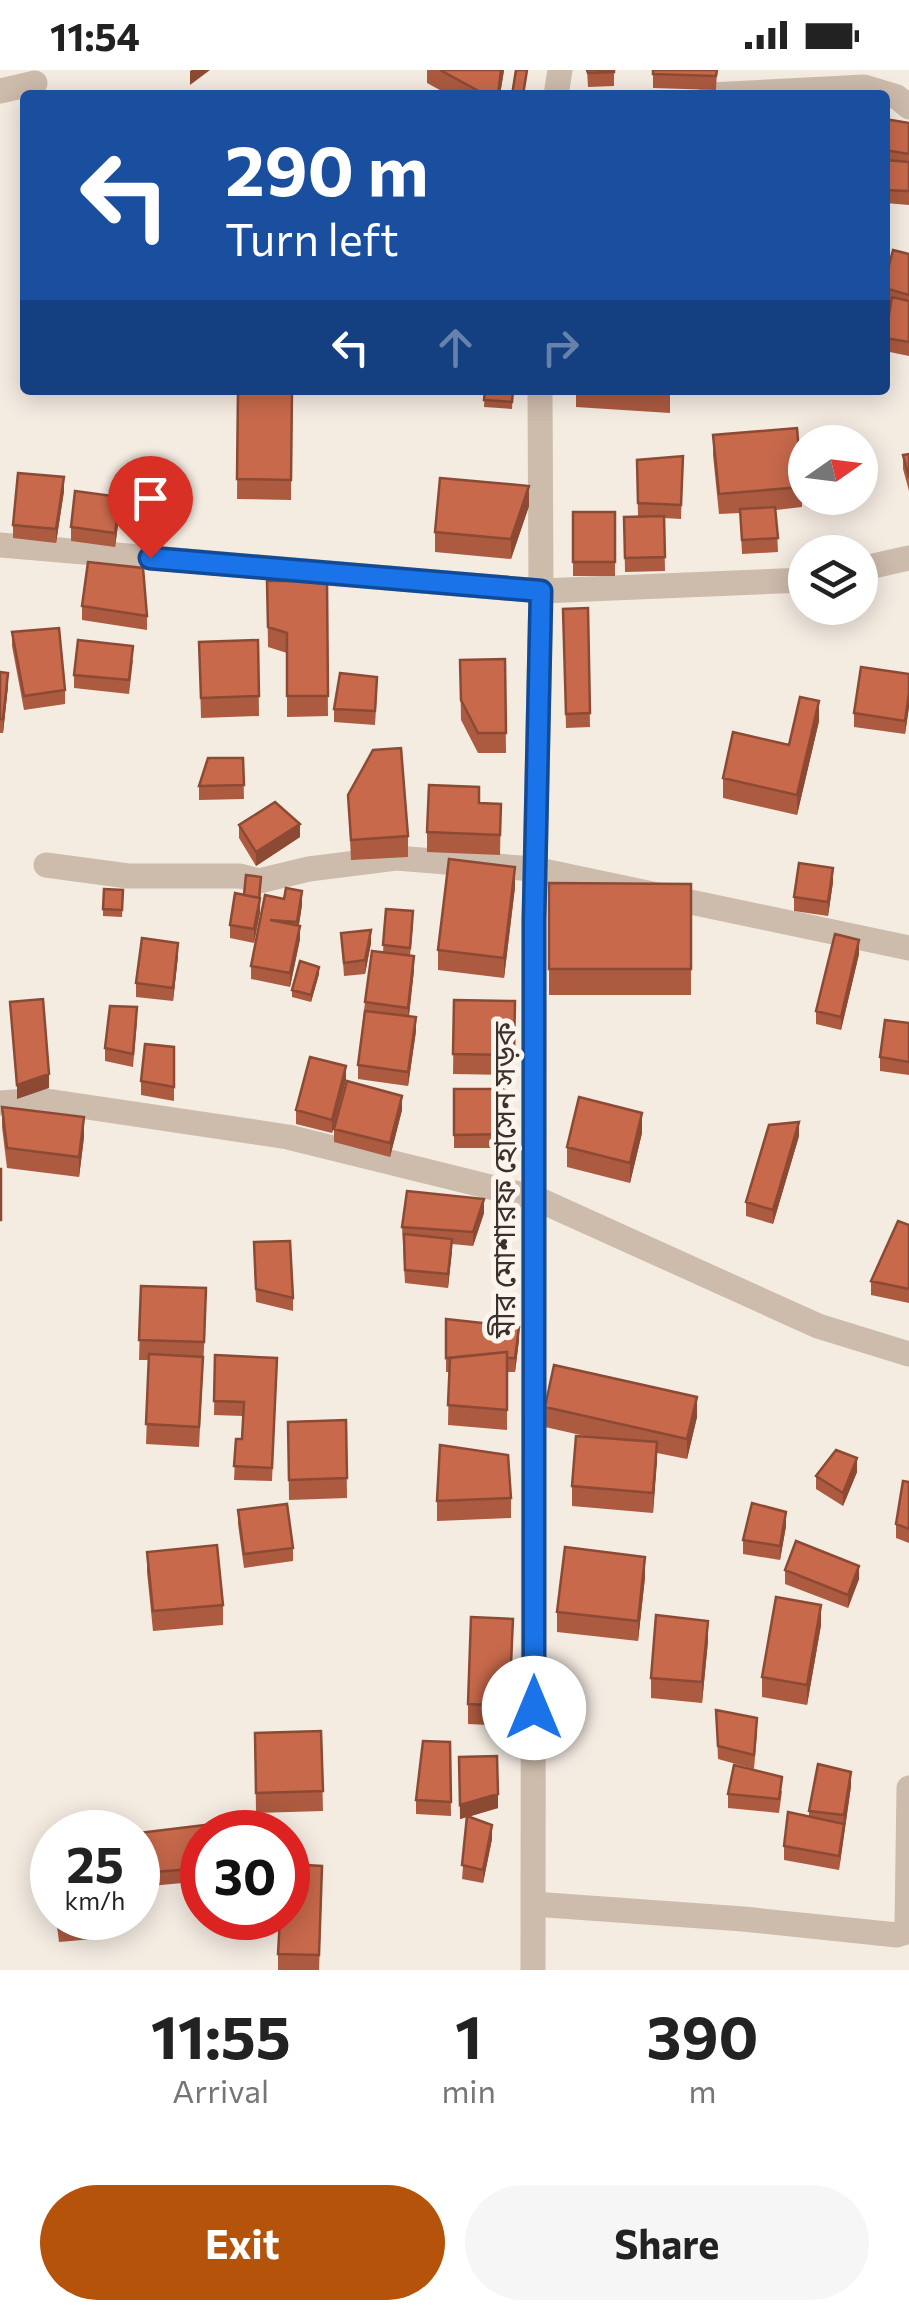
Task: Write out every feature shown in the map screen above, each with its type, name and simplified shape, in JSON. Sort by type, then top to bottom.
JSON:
[{"type":"street","points":[[0,91],[35,83]]},
{"type":"street","points":[[806,90],[873,90]]},
{"type":"street","name":"মীর মোশারফ হোসেন সড়ক","points":[[533,1970],[534,869],[541,591],[540,395]]},
{"type":"street","points":[[0,546],[541,591],[788,581]]},
{"type":"street","points":[[878,565],[909,558]]},
{"type":"street","points":[[46,865],[128,876],[240,876],[259,881],[309,869],[396,858],[534,869],[909,948]]},
{"type":"street","points":[[0,1102],[40,1100],[288,1137],[535,1198],[818,1326],[909,1354]]},
{"type":"street","points":[[533,1904],[897,1935],[906,1932],[908,1924],[909,1788]]},
{"type":"building","points":[[440,70],[501,70],[499,90],[477,90]]},
{"type":"building","points":[[516,70],[527,70],[524,90],[513,90]]},
{"type":"building","points":[[587,70],[614,70],[614,72],[588,73]]},
{"type":"building","points":[[653,70],[717,70],[716,76],[653,74]]},
{"type":"building","points":[[890,120],[909,123],[909,154],[890,151]]},
{"type":"building","points":[[890,160],[909,162],[909,191],[890,190]]},
{"type":"building","points":[[893,250],[909,254],[909,295],[890,289]]},
{"type":"building","points":[[892,297],[909,301],[909,342],[890,339]]},
{"type":"building","points":[[238,395],[292,395],[291,480],[237,479]]},
{"type":"building","points":[[484,395],[513,395],[512,402],[484,400]]},
{"type":"building","points":[[788,429],[788,488],[719,494],[713,435]]},
{"type":"building","points":[[909,454],[909,478],[903,455]]},
{"type":"building","points":[[683,456],[681,505],[638,503],[637,460]]},
{"type":"building","points":[[18,473],[64,477],[56,529],[13,525]]},
{"type":"building","points":[[440,478],[529,486],[511,539],[435,532]]},
{"type":"building","points":[[75,491],[120,497],[115,533],[71,527]]},
{"type":"building","points":[[775,507],[778,538],[742,540],[740,509]]},
{"type":"building","points":[[573,512],[615,512],[615,562],[573,562]]},
{"type":"building","points":[[664,516],[665,557],[625,558],[624,517]]},
{"type":"building","points":[[88,562],[143,568],[147,616],[82,606]]},
{"type":"building","points":[[267,581],[327,581],[328,696],[287,696],[287,633],[268,627]]},
{"type":"building","points":[[588,608],[590,713],[566,714],[563,609]]},
{"type":"building","points":[[59,628],[65,690],[24,696],[12,632]]},
{"type":"building","points":[[78,640],[133,646],[129,680],[74,675]]},
{"type":"building","points":[[258,640],[259,696],[201,698],[199,642]]},
{"type":"building","points":[[505,659],[506,733],[478,733],[461,700],[460,660]]},
{"type":"building","points":[[861,667],[909,674],[905,721],[854,713]]},
{"type":"building","points":[[0,672],[8,673],[3,719],[0,719]]},
{"type":"building","points":[[340,673],[377,677],[375,711],[334,709]]},
{"type":"building","points":[[800,697],[819,701],[797,795],[723,778],[733,732],[789,745]]},
{"type":"building","points":[[401,748],[408,836],[351,840],[348,795],[373,750]]},
{"type":"building","points":[[208,758],[243,758],[244,785],[199,786]]},
{"type":"building","points":[[429,785],[479,787],[479,803],[501,804],[500,835],[427,832]]},
{"type":"building","points":[[275,802],[300,824],[256,852],[239,825]]},
{"type":"building","points":[[449,859],[515,867],[504,958],[438,950]]},
{"type":"building","points":[[799,863],[833,868],[828,902],[794,897]]},
{"type":"building","points":[[246,875],[261,877],[259,898],[244,895]]},
{"type":"building","points":[[549,883],[691,884],[691,969],[549,969]]},
{"type":"building","points":[[286,888],[302,891],[297,922],[270,920],[300,926],[290,973],[251,966],[265,895],[284,899]]},
{"type":"building","points":[[104,889],[123,890],[122,910],[103,909]]},
{"type":"building","points":[[235,893],[260,898],[254,929],[230,925]]},
{"type":"building","points":[[386,909],[413,911],[410,948],[383,945]]},
{"type":"building","points":[[371,930],[365,960],[344,963],[341,933]]},
{"type":"building","points":[[835,934],[859,940],[841,1017],[816,1011]]},
{"type":"building","points":[[142,938],[178,943],[173,988],[136,983]]},
{"type":"building","points":[[372,951],[414,956],[408,1008],[365,1002]]},
{"type":"building","points":[[300,961],[319,967],[311,995],[292,990]]},
{"type":"building","points":[[43,999],[49,1074],[17,1085],[10,1002]]},
{"type":"building","points":[[454,1000],[515,1001],[514,1055],[453,1054]]},
{"type":"building","points":[[110,1006],[137,1007],[133,1054],[105,1048]]},
{"type":"building","points":[[365,1011],[416,1017],[408,1072],[358,1065]]},
{"type":"building","points":[[885,1020],[909,1023],[909,1062],[880,1057]]},
{"type":"building","points":[[145,1044],[174,1047],[174,1087],[141,1081]]},
{"type":"building","points":[[310,1057],[346,1066],[332,1120],[296,1110]]},
{"type":"building","points":[[347,1081],[402,1096],[390,1143],[334,1129]]},
{"type":"building","points":[[454,1089],[507,1089],[508,1134],[454,1135]]},
{"type":"building","points":[[579,1097],[642,1113],[630,1163],[567,1147]]},
{"type":"building","points":[[2,1107],[84,1117],[79,1157],[7,1148]]},
{"type":"building","points":[[799,1122],[773,1210],[746,1202],[769,1125]]},
{"type":"building","points":[[407,1191],[484,1199],[473,1232],[402,1227]]},
{"type":"building","points":[[898,1221],[909,1225],[909,1289],[871,1281]]},
{"type":"building","points":[[404,1234],[452,1239],[448,1274],[405,1270]]},
{"type":"building","points":[[290,1241],[293,1298],[256,1289],[254,1242]]},
{"type":"building","points":[[141,1286],[206,1288],[204,1342],[139,1340]]},
{"type":"building","points":[[446,1319],[519,1327],[515,1358],[507,1358],[507,1352],[446,1358]]},
{"type":"building","points":[[507,1352],[507,1410],[448,1405],[450,1358]]},
{"type":"building","points":[[149,1354],[203,1357],[199,1427],[146,1424]]},
{"type":"building","points":[[215,1355],[277,1358],[272,1468],[234,1466],[236,1439],[242,1439],[244,1402],[214,1401]]},
{"type":"building","points":[[554,1365],[697,1397],[687,1439],[545,1407]]},
{"type":"building","points":[[346,1420],[347,1478],[289,1480],[288,1422]]},
{"type":"building","points":[[576,1436],[657,1442],[653,1493],[572,1486]]},
{"type":"building","points":[[440,1445],[508,1455],[511,1498],[437,1501]]},
{"type":"building","points":[[836,1450],[857,1458],[843,1493],[816,1476]]},
{"type":"building","points":[[903,1481],[909,1482],[909,1529],[896,1524]]},
{"type":"building","points":[[752,1503],[786,1512],[780,1546],[743,1540]]},
{"type":"building","points":[[287,1504],[293,1548],[244,1554],[238,1510]]},
{"type":"building","points":[[796,1541],[859,1566],[848,1595],[785,1570]]},
{"type":"building","points":[[217,1545],[223,1605],[153,1611],[147,1552]]},
{"type":"building","points":[[565,1547],[645,1557],[638,1621],[557,1612]]},
{"type":"building","points":[[776,1597],[821,1605],[807,1685],[762,1677]]},
{"type":"building","points":[[656,1615],[708,1621],[702,1682],[651,1678]]},
{"type":"building","points":[[471,1617],[513,1619],[509,1706],[468,1704]]},
{"type":"building","points":[[716,1710],[757,1718],[754,1755],[718,1746]]},
{"type":"building","points":[[321,1731],[323,1791],[256,1793],[255,1733]]},
{"type":"building","points":[[423,1741],[450,1742],[451,1802],[416,1800]]},
{"type":"building","points":[[497,1756],[498,1794],[460,1805],[459,1757]]},
{"type":"building","points":[[818,1764],[851,1772],[844,1815],[809,1811]]},
{"type":"building","points":[[734,1765],[782,1777],[779,1799],[728,1794]]},
{"type":"building","points":[[788,1812],[844,1824],[839,1856],[784,1846]]},
{"type":"building","points":[[467,1816],[492,1825],[483,1870],[462,1865]]},
{"type":"building","points":[[180,1828],[180,1870],[160,1871],[160,1830]]},
{"type":"building","points":[[310,1865],[322,1866],[319,1955],[278,1954],[279,1940],[310,1940]]},
{"type":"route","points":[[150,558],[541,591],[534,920],[534,1708]]}]
